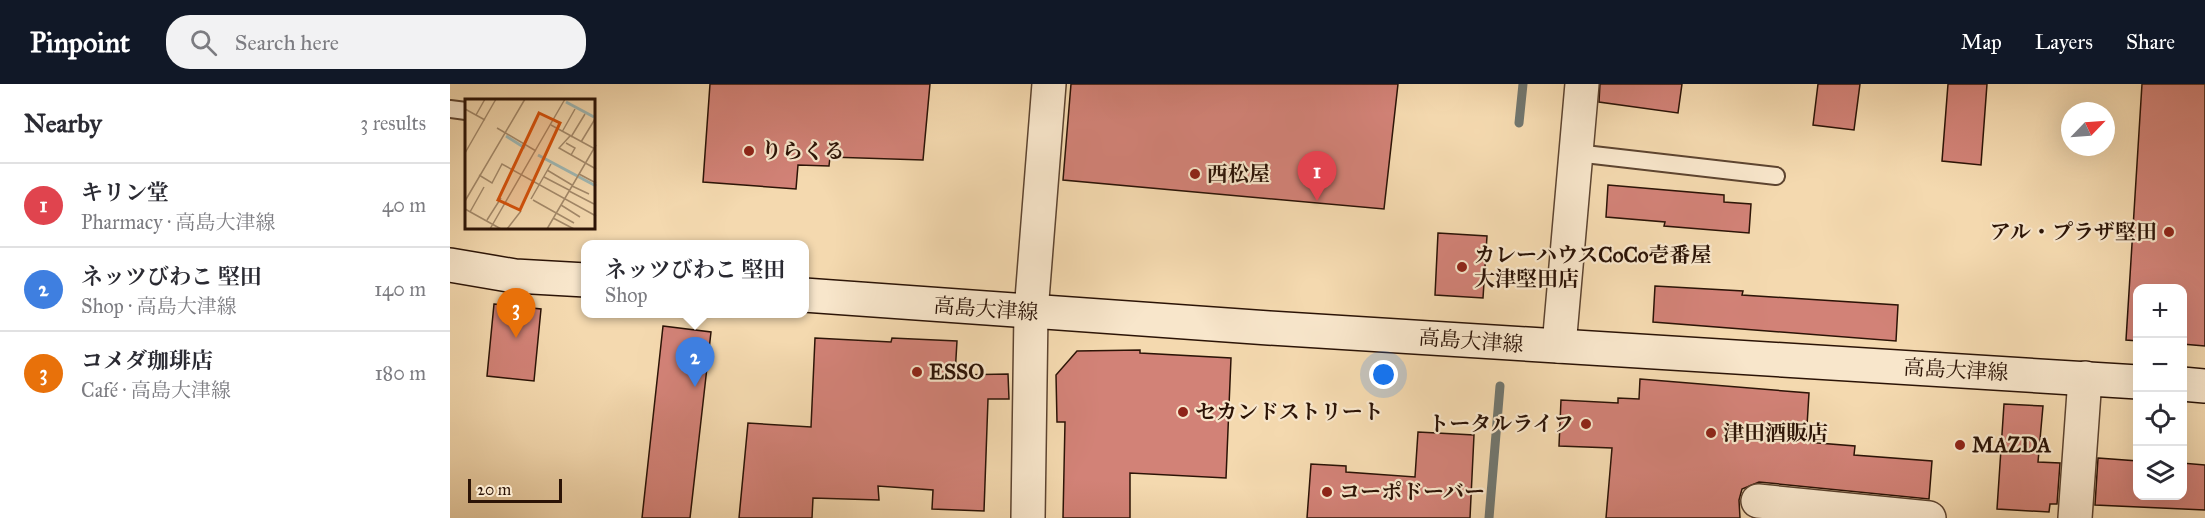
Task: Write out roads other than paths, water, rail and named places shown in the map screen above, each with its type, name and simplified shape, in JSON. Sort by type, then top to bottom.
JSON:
[{"type":"main road","points":[[1028,518],[1031,312],[1049,84]]},
{"type":"main road","points":[[1559,346],[1582,84]]},
{"type":"main road","points":[[450,265],[515,276],[581,280]]},
{"type":"main road","name":"高島大津線","points":[[809,295],[1031,312],[2133,382]]},
{"type":"main road","points":[[2075,518],[2085,378]]},
{"type":"main road","points":[[2187,384],[2205,386]]},
{"type":"main road","points":[[1758,501],[1929,518]]},
{"type":"lane","points":[[450,109],[465,111]]},
{"type":"lane","points":[[1576,153],[1776,176]]},
{"type":"waterway","points":[[1519,123],[1523,84]]},
{"type":"waterway","points":[[1489,518],[1500,386]]},
{"type":"place","name":"りらくる","points":[[749,151]]},
{"type":"place","name":"西松屋","points":[[1195,174]]},
{"type":"place","name":"キリン堂","points":[[1317,201]]},
{"type":"place","name":"アル・プラザ堅田","points":[[2169,232]]},
{"type":"place","name":"カレーハウスCoCo壱番屋 大津堅田店","points":[[1462,267]]},
{"type":"place","name":"コメダ珈琲店","points":[[516,338]]},
{"type":"place","name":"ESSO","points":[[917,372]]},
{"type":"place","name":"ネッツびわこ 堅田","points":[[695,387]]},
{"type":"place","name":"セカンドストリート","points":[[1183,412]]},
{"type":"place","name":"トータルライフ","points":[[1586,424]]},
{"type":"place","name":"津田酒販店","points":[[1711,433]]},
{"type":"place","name":"MAZDA","points":[[1960,445]]},
{"type":"place","name":"コーポドーバー","points":[[1327,492]]}]
